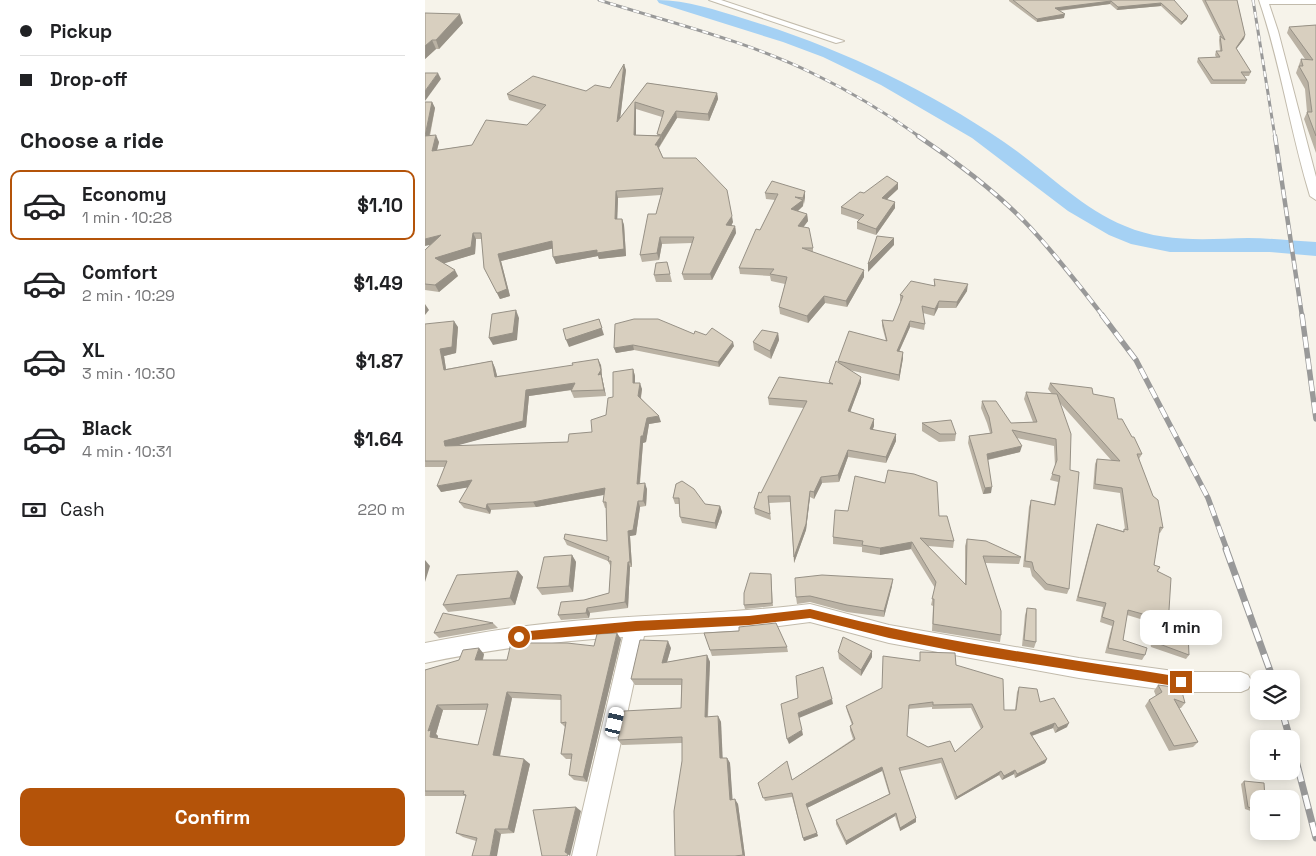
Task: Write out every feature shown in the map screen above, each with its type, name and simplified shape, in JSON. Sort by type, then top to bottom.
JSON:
[{"type":"street","points":[[713,0],[839,41]]},
{"type":"street","points":[[733,6],[742,0]]},
{"type":"street","points":[[1316,2],[1263,1],[1274,31],[1306,164],[1316,196]]},
{"type":"street","points":[[425,653],[482,641],[555,632],[749,621],[810,613],[889,634],[1079,668],[1181,682],[1241,682]]},
{"type":"street","points":[[584,856],[636,626]]},
{"type":"building","points":[[1013,0],[1174,0],[1188,16],[1182,22],[1161,3],[1118,7],[1111,1],[1055,8],[1065,14],[1037,19]]},
{"type":"building","points":[[1205,0],[1237,0],[1245,35],[1236,48],[1251,72],[1241,72],[1247,80],[1213,80],[1198,58],[1220,57],[1216,51],[1222,51],[1220,36],[1225,40]]},
{"type":"building","points":[[425,13],[460,14],[436,40],[432,40],[425,46]]},
{"type":"building","points":[[1316,25],[1316,136],[1307,112],[1312,112],[1308,82],[1299,66],[1303,66],[1301,59],[1313,60],[1289,27]]},
{"type":"building","points":[[624,64],[617,122],[647,83],[717,93],[708,114],[676,111],[661,135],[657,134],[664,111],[635,102],[634,135],[661,136],[655,145],[657,145],[663,158],[696,158],[727,190],[732,216],[726,225],[735,226],[710,274],[682,274],[694,237],[660,237],[657,253],[640,255],[648,214],[656,214],[663,188],[616,191],[615,219],[622,219],[624,249],[597,253],[597,250],[553,257],[552,241],[498,254],[507,289],[497,293],[484,268],[481,233],[473,233],[471,247],[435,258],[455,270],[435,285],[425,284],[425,250],[441,235],[425,239],[425,136],[436,135],[432,151],[472,145],[486,120],[527,125],[546,105],[507,94],[533,76],[586,91],[595,85],[610,88]]},
{"type":"building","points":[[425,73],[438,73],[425,91]]},
{"type":"building","points":[[425,102],[432,102],[425,136]]},
{"type":"building","points":[[887,176],[898,183],[882,198],[895,202],[876,229],[857,222],[864,215],[841,207],[860,192],[864,193]]},
{"type":"building","points":[[772,181],[805,191],[803,198],[795,197],[803,200],[791,209],[807,214],[798,226],[809,228],[813,248],[802,248],[864,270],[846,301],[824,296],[807,316],[779,307],[787,277],[770,274],[774,269],[739,268],[756,229],[760,230],[778,194],[765,193]]},
{"type":"building","points":[[877,236],[894,238],[868,264]]},
{"type":"building","points":[[667,262],[670,274],[654,275],[656,263]]},
{"type":"building","points":[[934,279],[968,284],[957,302],[939,301],[935,309],[922,306],[925,324],[910,321],[897,351],[903,352],[899,375],[838,361],[849,331],[887,341],[882,320],[893,321],[903,296],[900,295],[911,281],[935,286]]},
{"type":"building","points":[[516,310],[513,333],[489,338],[492,314]]},
{"type":"building","points":[[599,319],[602,328],[566,340],[563,329]]},
{"type":"building","points":[[634,319],[658,319],[694,334],[695,331],[706,335],[712,328],[733,342],[718,362],[633,345],[614,348],[615,324]]},
{"type":"building","points":[[454,321],[452,347],[440,349],[444,370],[492,361],[495,377],[573,365],[572,363],[598,359],[601,370],[598,375],[601,374],[604,390],[571,391],[575,383],[526,390],[523,421],[444,441],[445,446],[568,442],[569,434],[592,432],[591,420],[606,415],[608,398],[613,397],[613,372],[633,369],[633,383],[640,383],[638,396],[659,416],[647,418],[643,436],[641,436],[637,484],[645,483],[643,501],[638,501],[633,530],[628,531],[630,562],[628,562],[625,602],[587,608],[586,613],[558,615],[561,602],[584,600],[609,593],[611,561],[608,561],[609,557],[564,539],[565,534],[607,541],[606,502],[603,502],[605,488],[533,502],[487,504],[486,509],[459,502],[472,480],[437,486],[447,461],[425,461],[425,324]]},
{"type":"building","points":[[762,330],[778,333],[770,351],[753,342]]},
{"type":"building","points":[[836,361],[861,377],[848,411],[874,419],[870,429],[896,434],[886,457],[848,450],[838,475],[821,477],[814,492],[810,491],[806,524],[794,557],[790,496],[768,496],[770,514],[754,508],[759,492],[761,493],[807,401],[768,398],[779,377],[833,384],[829,382]]},
{"type":"building","points":[[1050,383],[1092,388],[1093,394],[1114,398],[1118,419],[1122,419],[1132,437],[1134,437],[1142,454],[1137,454],[1153,496],[1158,500],[1163,528],[1160,527],[1154,565],[1160,567],[1157,571],[1171,578],[1168,626],[1188,632],[1189,655],[1154,642],[1150,616],[1128,610],[1123,640],[1147,648],[1145,655],[1108,648],[1114,621],[1102,617],[1106,603],[1078,597],[1097,524],[1124,532],[1124,529],[1128,530],[1122,488],[1095,484],[1097,459],[1120,461]]},
{"type":"building","points":[[1026,392],[1057,394],[1071,434],[1070,470],[1079,472],[1069,589],[1047,584],[1034,570],[1032,562],[1025,561],[1031,500],[1055,505],[1060,476],[1052,474],[1057,460],[1056,439],[1012,430],[1022,446],[987,454],[992,487],[985,488],[969,436],[992,433],[989,417],[982,401],[996,401],[1011,423],[1037,422]]},
{"type":"building","points":[[951,420],[956,434],[940,434],[922,423]]},
{"type":"building","points":[[888,470],[914,474],[937,482],[939,516],[947,516],[954,541],[920,538],[966,585],[967,539],[986,541],[1021,557],[983,556],[1001,611],[1001,635],[933,624],[934,599],[932,599],[936,582],[912,542],[880,548],[862,545],[863,541],[833,537],[835,510],[848,511],[855,476],[885,483]]},
{"type":"building","points":[[682,481],[694,489],[705,504],[720,506],[715,523],[680,517],[679,498],[673,498],[676,484]]},
{"type":"building","points":[[572,555],[569,586],[537,588],[544,557]]},
{"type":"building","points":[[518,571],[510,598],[443,605],[457,575]]},
{"type":"building","points":[[750,573],[771,574],[772,603],[744,605],[744,593]]},
{"type":"building","points":[[822,575],[893,579],[884,611],[810,596],[796,597],[795,578]]},
{"type":"building","points":[[1027,608],[1036,609],[1036,642],[1024,640]]},
{"type":"building","points":[[443,613],[493,623],[434,633]]},
{"type":"building","points":[[776,623],[787,647],[710,650],[704,633],[739,631],[739,627]]},
{"type":"building","points":[[617,633],[583,777],[569,775],[572,754],[561,754],[566,722],[561,723],[561,695],[507,692],[493,755],[524,759],[508,829],[495,829],[490,856],[472,856],[477,838],[456,833],[466,795],[463,794],[464,791],[425,791],[425,670],[459,660],[463,650],[479,648],[475,660],[507,660],[511,643],[567,643],[594,646],[597,634]],"holes":[[[488,704],[478,745],[430,737],[431,730],[428,731],[437,705]]]},
{"type":"building","points":[[843,637],[872,651],[861,670],[838,652]]},
{"type":"building","points":[[640,640],[668,641],[662,663],[707,655],[705,717],[718,716],[720,758],[727,758],[730,800],[735,799],[743,855],[675,856],[674,811],[682,761],[682,737],[618,740],[624,711],[681,708],[682,679],[631,679]]},
{"type":"building","points":[[920,652],[955,653],[956,665],[1003,679],[1004,710],[1016,710],[1019,687],[1037,689],[1040,702],[1054,698],[1069,723],[1058,728],[1055,723],[1030,733],[1047,759],[1017,774],[1015,770],[1004,776],[1001,771],[957,797],[942,758],[899,768],[916,818],[900,828],[896,813],[846,841],[836,820],[890,794],[882,767],[806,804],[817,833],[803,838],[792,793],[763,798],[758,783],[787,761],[792,780],[855,739],[850,726],[853,724],[846,706],[882,688],[883,656],[920,661]],"holes":[[[933,702],[933,705],[972,704],[983,727],[955,752],[950,741],[928,747],[907,736],[909,705]]]},
{"type":"building","points":[[823,667],[832,699],[798,713],[802,730],[787,739],[781,704],[798,698],[796,676]]},
{"type":"building","points":[[1158,685],[1181,688],[1185,703],[1174,699],[1198,742],[1174,746],[1149,700],[1162,692]]},
{"type":"building","points":[[1244,781],[1264,783],[1264,790],[1250,790],[1250,808],[1248,807]]},
{"type":"building","points":[[576,807],[565,852],[568,854],[567,856],[542,856],[533,810]]},
{"type":"waterway","points":[[664,0],[789,39],[829,54],[887,81],[999,147],[1075,207],[1117,231],[1154,243],[1170,245],[1270,245],[1316,249]]},
{"type":"railway","points":[[599,0],[707,33],[787,62],[854,95],[920,137]]},
{"type":"railway","points":[[1253,0],[1275,137]]},
{"type":"railway","points":[[918,136],[974,176],[1014,211],[1055,256],[1103,316]]},
{"type":"railway","points":[[1275,136],[1302,316]]},
{"type":"railway","points":[[1102,315],[1136,360],[1208,498],[1227,550]]},
{"type":"railway","points":[[1302,315],[1316,419]]},
{"type":"railway","points":[[1226,549],[1270,670]]},
{"type":"railway","points":[[1285,720],[1287,730]]},
{"type":"railway","points":[[1300,776],[1316,838]]},
{"type":"route","points":[[519,637],[555,632],[636,626],[749,621],[810,613],[889,634],[969,649],[1079,668],[1181,682]]}]
